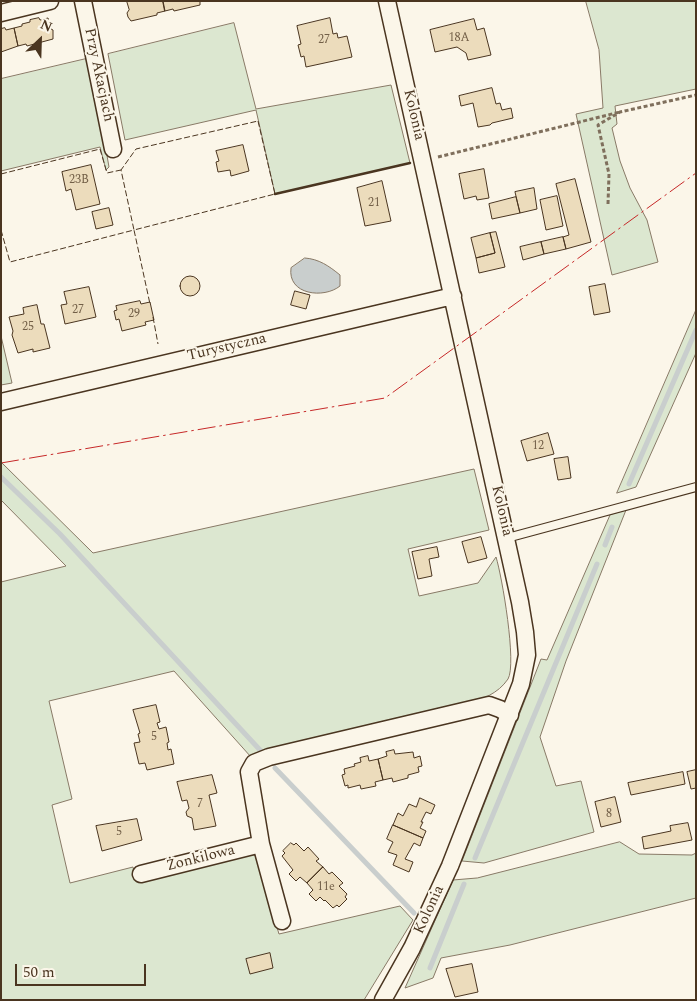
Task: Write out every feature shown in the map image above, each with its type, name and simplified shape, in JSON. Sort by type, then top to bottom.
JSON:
[{"type":"street","points":[[1,13],[50,1]]},
{"type":"street","name":"Przy Akacjach","points":[[83,1],[113,149]]},
{"type":"street","name":"Kolonia","points":[[383,1000],[412,948],[450,866],[510,715],[521,684],[527,655],[526,632],[507,538],[387,1]]},
{"type":"street","name":"Turystyczna","points":[[1,402],[452,296]]},
{"type":"street","points":[[282,921],[261,844],[249,772],[254,763],[489,705],[510,715]]},
{"type":"street","name":"Żonkilowa","points":[[141,874],[261,844]]},
{"type":"lane","points":[[507,538],[696,487]]},
{"type":"path","points":[[423,161],[696,95]]},
{"type":"path","points":[[608,204],[609,174],[598,125],[620,112]]},
{"type":"green space","points":[[586,1],[696,1],[696,89],[615,106],[617,124],[612,128],[620,161],[630,188],[647,220],[658,262],[612,275],[576,114],[603,108],[599,50]]},
{"type":"green space","points":[[234,23],[256,109],[391,85],[410,163],[275,194],[256,110],[125,140],[108,54]]},
{"type":"green space","points":[[86,59],[98,105],[109,167],[106,170],[100,147],[1,171],[1,79]]},
{"type":"green space","points":[[696,310],[696,353],[636,487],[617,493]]},
{"type":"green space","points":[[1,336],[12,383],[1,385]]},
{"type":"green space","points":[[1,462],[93,553],[474,469],[489,530],[408,549],[419,596],[478,583],[496,557],[508,620],[511,656],[508,679],[499,689],[489,695],[466,705],[251,757],[174,671],[49,701],[72,799],[52,805],[70,883],[133,867],[136,880],[255,854],[279,934],[400,906],[413,920],[364,1000],[1,1000],[1,582],[66,566],[1,500]]},
{"type":"green space","points":[[626,510],[566,661],[540,737],[556,786],[581,781],[594,832],[484,863],[462,861],[541,659],[547,660],[610,515]]},
{"type":"green space","points":[[620,842],[639,854],[692,855],[696,853],[696,898],[510,945],[441,958],[433,978],[405,988],[453,880],[477,878]]},
{"type":"shaded area","points":[[305,258],[319,261],[340,275],[340,286],[333,290],[316,293],[301,289],[291,277],[291,268]]},
{"type":"building","points":[[127,1],[163,1],[165,11],[157,13],[157,15],[131,21],[127,13],[129,10]]},
{"type":"building","points":[[163,1],[200,1],[200,5],[174,11],[173,9],[165,11]]},
{"type":"building","points":[[39,18],[40,20],[48,18],[53,30],[53,39],[27,46],[26,44],[18,46],[14,28]]},
{"type":"building","points":[[330,18],[333,34],[337,33],[338,38],[347,36],[352,57],[306,67],[304,56],[301,57],[298,45],[301,44],[297,26]]},
{"type":"building","points":[[474,19],[477,30],[484,28],[491,55],[468,60],[466,53],[457,47],[435,52],[430,30]]},
{"type":"building","points":[[5,28],[6,30],[14,28],[18,46],[1,52],[1,29]]},
{"type":"building","points":[[492,88],[496,104],[500,103],[502,110],[511,108],[513,118],[478,127],[473,103],[461,106],[459,96]]},
{"type":"building","points":[[243,145],[249,171],[231,176],[230,170],[218,172],[216,162],[219,161],[216,151]]},
{"type":"building","points":[[91,165],[100,204],[76,210],[71,189],[66,191],[62,172]]},
{"type":"building","points":[[484,169],[489,198],[477,200],[476,196],[464,199],[459,174]]},
{"type":"building","points":[[575,179],[591,242],[566,249],[563,237],[569,235],[556,184]]},
{"type":"building","points":[[382,181],[391,221],[365,226],[357,188]]},
{"type":"building","points":[[534,188],[537,209],[520,213],[515,192]]},
{"type":"building","points":[[557,196],[563,226],[546,230],[540,200]]},
{"type":"building","points":[[516,197],[520,213],[492,219],[489,204]]},
{"type":"building","points":[[109,208],[113,225],[96,229],[92,212]]},
{"type":"building","points":[[496,232],[505,267],[479,273],[476,258],[495,253],[490,233]]},
{"type":"building","points":[[490,233],[495,253],[476,258],[471,238]]},
{"type":"building","points":[[563,237],[566,249],[544,254],[541,242]]},
{"type":"building","points":[[541,242],[544,254],[523,260],[520,247]]},
{"type":"building","points":[[190,276],[197,279],[200,286],[197,293],[190,296],[183,293],[180,286],[183,279]]},
{"type":"building","points":[[605,284],[610,312],[594,315],[589,287]]},
{"type":"building","points":[[89,287],[96,317],[65,324],[61,305],[67,304],[64,292]]},
{"type":"building","points":[[295,291],[310,295],[306,309],[291,305]]},
{"type":"building","points":[[140,301],[141,304],[150,302],[154,320],[145,322],[146,325],[122,331],[119,319],[116,320],[114,311],[117,310],[116,306]]},
{"type":"building","points":[[37,305],[41,324],[44,324],[50,348],[33,352],[33,349],[18,353],[9,317],[24,314],[23,308]]},
{"type":"building","points":[[548,433],[554,454],[527,461],[521,441]]},
{"type":"building","points":[[568,457],[571,478],[558,480],[554,459]]},
{"type":"building","points":[[481,537],[487,558],[468,563],[462,542]]},
{"type":"building","points":[[437,547],[439,557],[429,559],[432,576],[418,579],[412,552]]},
{"type":"building","points":[[156,705],[160,722],[157,723],[159,729],[166,727],[169,742],[167,743],[168,750],[171,749],[174,764],[147,770],[145,763],[139,764],[134,743],[140,742],[138,734],[140,733],[133,710]]},
{"type":"building","points":[[394,750],[395,754],[413,752],[414,758],[420,756],[422,766],[418,767],[419,772],[408,775],[408,778],[393,782],[392,778],[383,780],[378,759],[387,756],[386,752]]},
{"type":"building","points":[[368,756],[369,761],[378,759],[383,780],[375,782],[376,786],[361,789],[360,785],[348,788],[348,785],[345,786],[342,775],[345,774],[344,769],[355,766],[354,764],[361,762],[360,758]]},
{"type":"building","points":[[696,770],[696,788],[691,789],[687,772]]},
{"type":"building","points":[[683,772],[685,784],[631,795],[628,783]]},
{"type":"building","points":[[212,775],[217,793],[209,795],[216,826],[194,830],[192,818],[187,816],[186,812],[189,808],[187,800],[182,801],[177,782]]},
{"type":"building","points":[[615,797],[621,822],[601,827],[595,802]]},
{"type":"building","points":[[420,798],[435,805],[431,814],[426,812],[421,822],[423,822],[420,828],[426,831],[423,838],[393,825],[398,813],[403,816],[409,804],[416,807]]},
{"type":"building","points":[[137,819],[142,840],[102,851],[96,826]]},
{"type":"building","points":[[688,823],[692,840],[644,849],[642,837],[671,831],[670,826]]},
{"type":"building","points":[[393,825],[423,838],[420,846],[414,843],[405,859],[413,862],[409,872],[393,865],[397,855],[388,852],[393,842],[387,839]]},
{"type":"building","points":[[291,843],[294,845],[296,843],[304,851],[308,847],[319,859],[316,861],[323,867],[307,883],[300,877],[296,881],[289,874],[293,870],[282,856],[285,853],[283,851]]},
{"type":"building","points":[[323,867],[329,874],[332,872],[343,883],[339,886],[347,894],[345,897],[347,899],[339,907],[337,905],[333,908],[320,897],[316,901],[309,894],[313,890],[307,883]]},
{"type":"building","points":[[270,953],[273,968],[250,974],[246,959]]},
{"type":"building","points":[[472,964],[478,992],[455,997],[446,969]]},
{"type":"waterway","points":[[629,484],[696,330]]},
{"type":"waterway","points":[[1,477],[60,534],[260,750]]},
{"type":"waterway","points":[[605,545],[612,527]]},
{"type":"waterway","points":[[475,858],[597,564]]},
{"type":"waterway","points":[[275,768],[414,913]]},
{"type":"waterway","points":[[430,968],[464,884]]},
{"type":"fence","points":[[258,121],[275,194],[134,230],[121,170],[136,149],[258,121]]},
{"type":"fence","points":[[1,174],[100,149],[107,173],[121,170]]},
{"type":"fence","points":[[1,230],[10,262],[134,230],[150,304]]},
{"type":"fence","points":[[153,317],[158,344]]},
{"type":"wall","points":[[275,194],[410,163]]},
{"type":"power","points":[[1,463],[385,398],[696,173]]}]
